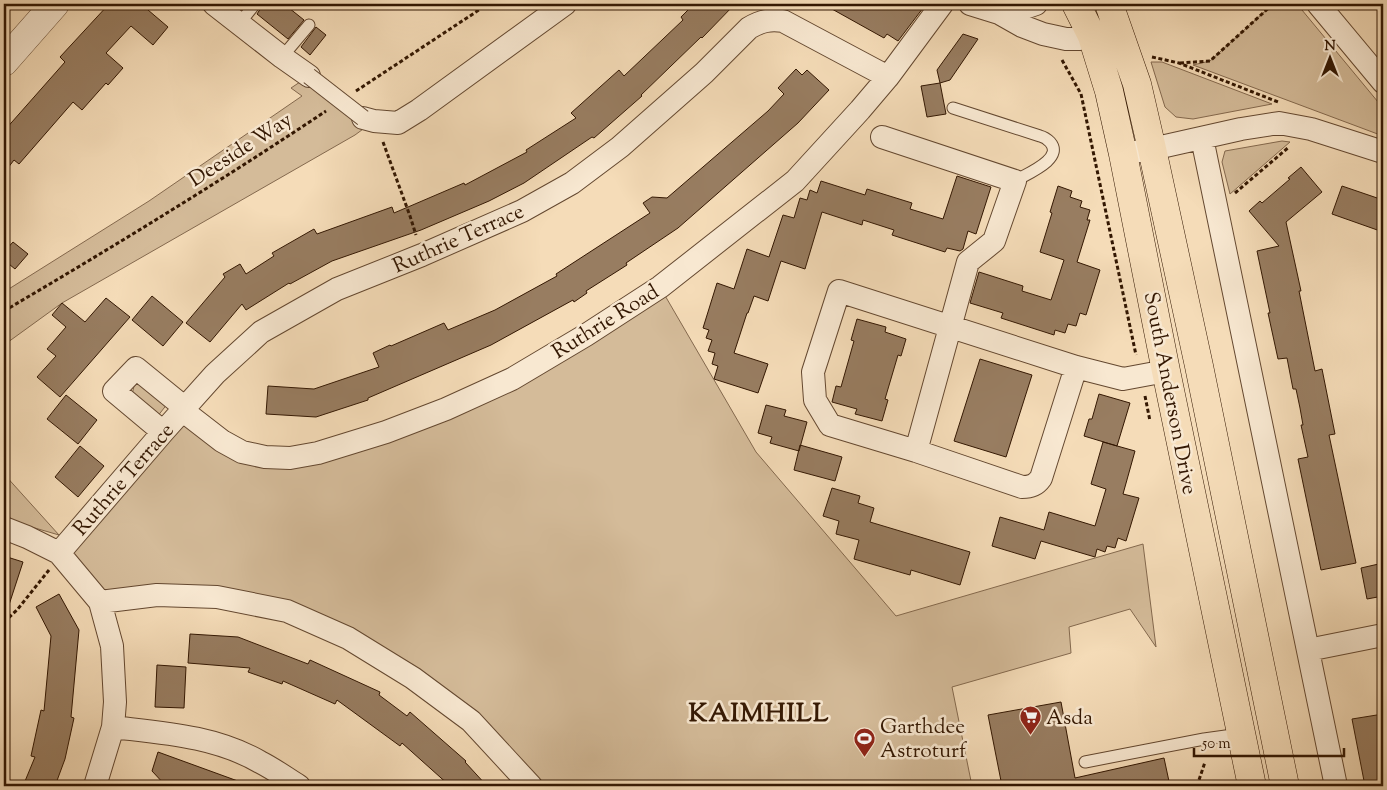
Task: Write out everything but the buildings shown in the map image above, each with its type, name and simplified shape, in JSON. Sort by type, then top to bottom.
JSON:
[{"type":"main road","name":"South Anderson Drive","points":[[1076,4],[1092,36],[1109,90],[1252,786]]},
{"type":"main road","name":"South Anderson Drive","points":[[1113,15],[1137,84],[1152,149],[1199,366],[1285,786]]},
{"type":"street","points":[[4,62],[56,4]]},
{"type":"street","points":[[214,4],[363,118],[398,123],[419,110],[565,4]]},
{"type":"street","name":"Ruthrie Road","points":[[163,432],[114,390],[136,368],[179,403],[191,417],[222,441],[242,452],[265,457],[290,458],[318,453],[386,432],[446,409],[512,379],[586,335],[660,287],[795,181],[888,77],[942,4]]},
{"type":"street","points":[[970,4],[999,13],[1022,26],[1043,34],[1066,39],[1092,36],[1113,15]]},
{"type":"street","points":[[999,13],[1013,12],[1036,4]]},
{"type":"street","points":[[1318,4],[1383,82]]},
{"type":"street","name":"Ruthrie Terrace","points":[[59,552],[215,374],[261,332],[338,289],[522,212],[572,183],[620,147],[704,73],[749,28],[757,23],[766,20],[783,21],[888,77]]},
{"type":"street","points":[[1123,154],[1241,129],[1279,123],[1311,129],[1383,152]]},
{"type":"street","points":[[882,137],[1015,181],[994,240],[968,262],[916,451]]},
{"type":"street","points":[[1202,138],[1336,786]]},
{"type":"street","points":[[1076,367],[1041,478],[1037,483],[1028,487],[1022,487],[916,451],[830,425],[816,400],[813,372],[839,291],[1076,367],[1124,379],[1166,372]]},
{"type":"street","points":[[4,528],[27,536],[59,552],[100,602],[112,646],[115,702],[112,727],[95,786]]},
{"type":"street","points":[[100,602],[157,595],[217,597],[288,611],[348,638],[413,678],[471,721],[532,786]]},
{"type":"street","points":[[1308,650],[1383,635]]},
{"type":"street","points":[[112,727],[183,735],[224,746],[259,761],[299,786]]},
{"type":"lane","points":[[239,24],[255,4]]},
{"type":"lane","points":[[282,57],[308,25]]},
{"type":"lane","points":[[953,108],[1040,136],[1051,144],[1054,149],[1049,161],[1015,181]]},
{"type":"lane","points":[[1085,762],[1240,734]]},
{"type":"path","points":[[349,96],[488,4]]},
{"type":"path","points":[[1180,63],[1210,61],[1273,4]]},
{"type":"path","points":[[1147,57],[1180,63],[1275,100],[1283,106]]},
{"type":"path","name":"Deeside Way","points":[[4,311],[75,270],[197,194],[332,106]]},
{"type":"path","points":[[1216,201],[1230,198],[1311,129]]},
{"type":"path","points":[[382,138],[410,216]]},
{"type":"path","points":[[4,622],[17,610],[52,566],[59,552]]},
{"type":"path","points":[[1197,786],[1205,762]]},
{"type":"shaded area","points":[[1273,4],[1297,4],[1383,108],[1383,136],[1193,65],[1210,61]]},
{"type":"shaded area","points":[[1151,62],[1162,62],[1272,104],[1193,119],[1176,117],[1165,107]]},
{"type":"shaded area","points":[[309,76],[374,121],[355,135],[62,303],[4,345],[4,292],[149,201],[302,96],[291,88]]},
{"type":"shaded area","points":[[1282,141],[1290,142],[1230,194],[1222,162],[1225,151]]},
{"type":"shaded area","points":[[660,287],[756,452],[896,616],[1143,544],[1156,647],[1130,609],[1069,627],[1071,653],[952,687],[972,786],[531,786],[471,721],[287,611],[100,602],[59,553],[184,409],[265,457],[446,409]]},
{"type":"shaded area","points":[[139,383],[168,403],[157,417],[132,395],[134,386]]},
{"type":"shaded area","points":[[4,474],[59,535],[4,519]]},
{"type":"place","name":"Asda","points":[[1030,736]]},
{"type":"place","name":"Garthdee Astroturf","points":[[864,757]]},
{"type":"district","name":"KAIMHILL","points":[[759,712]]}]
